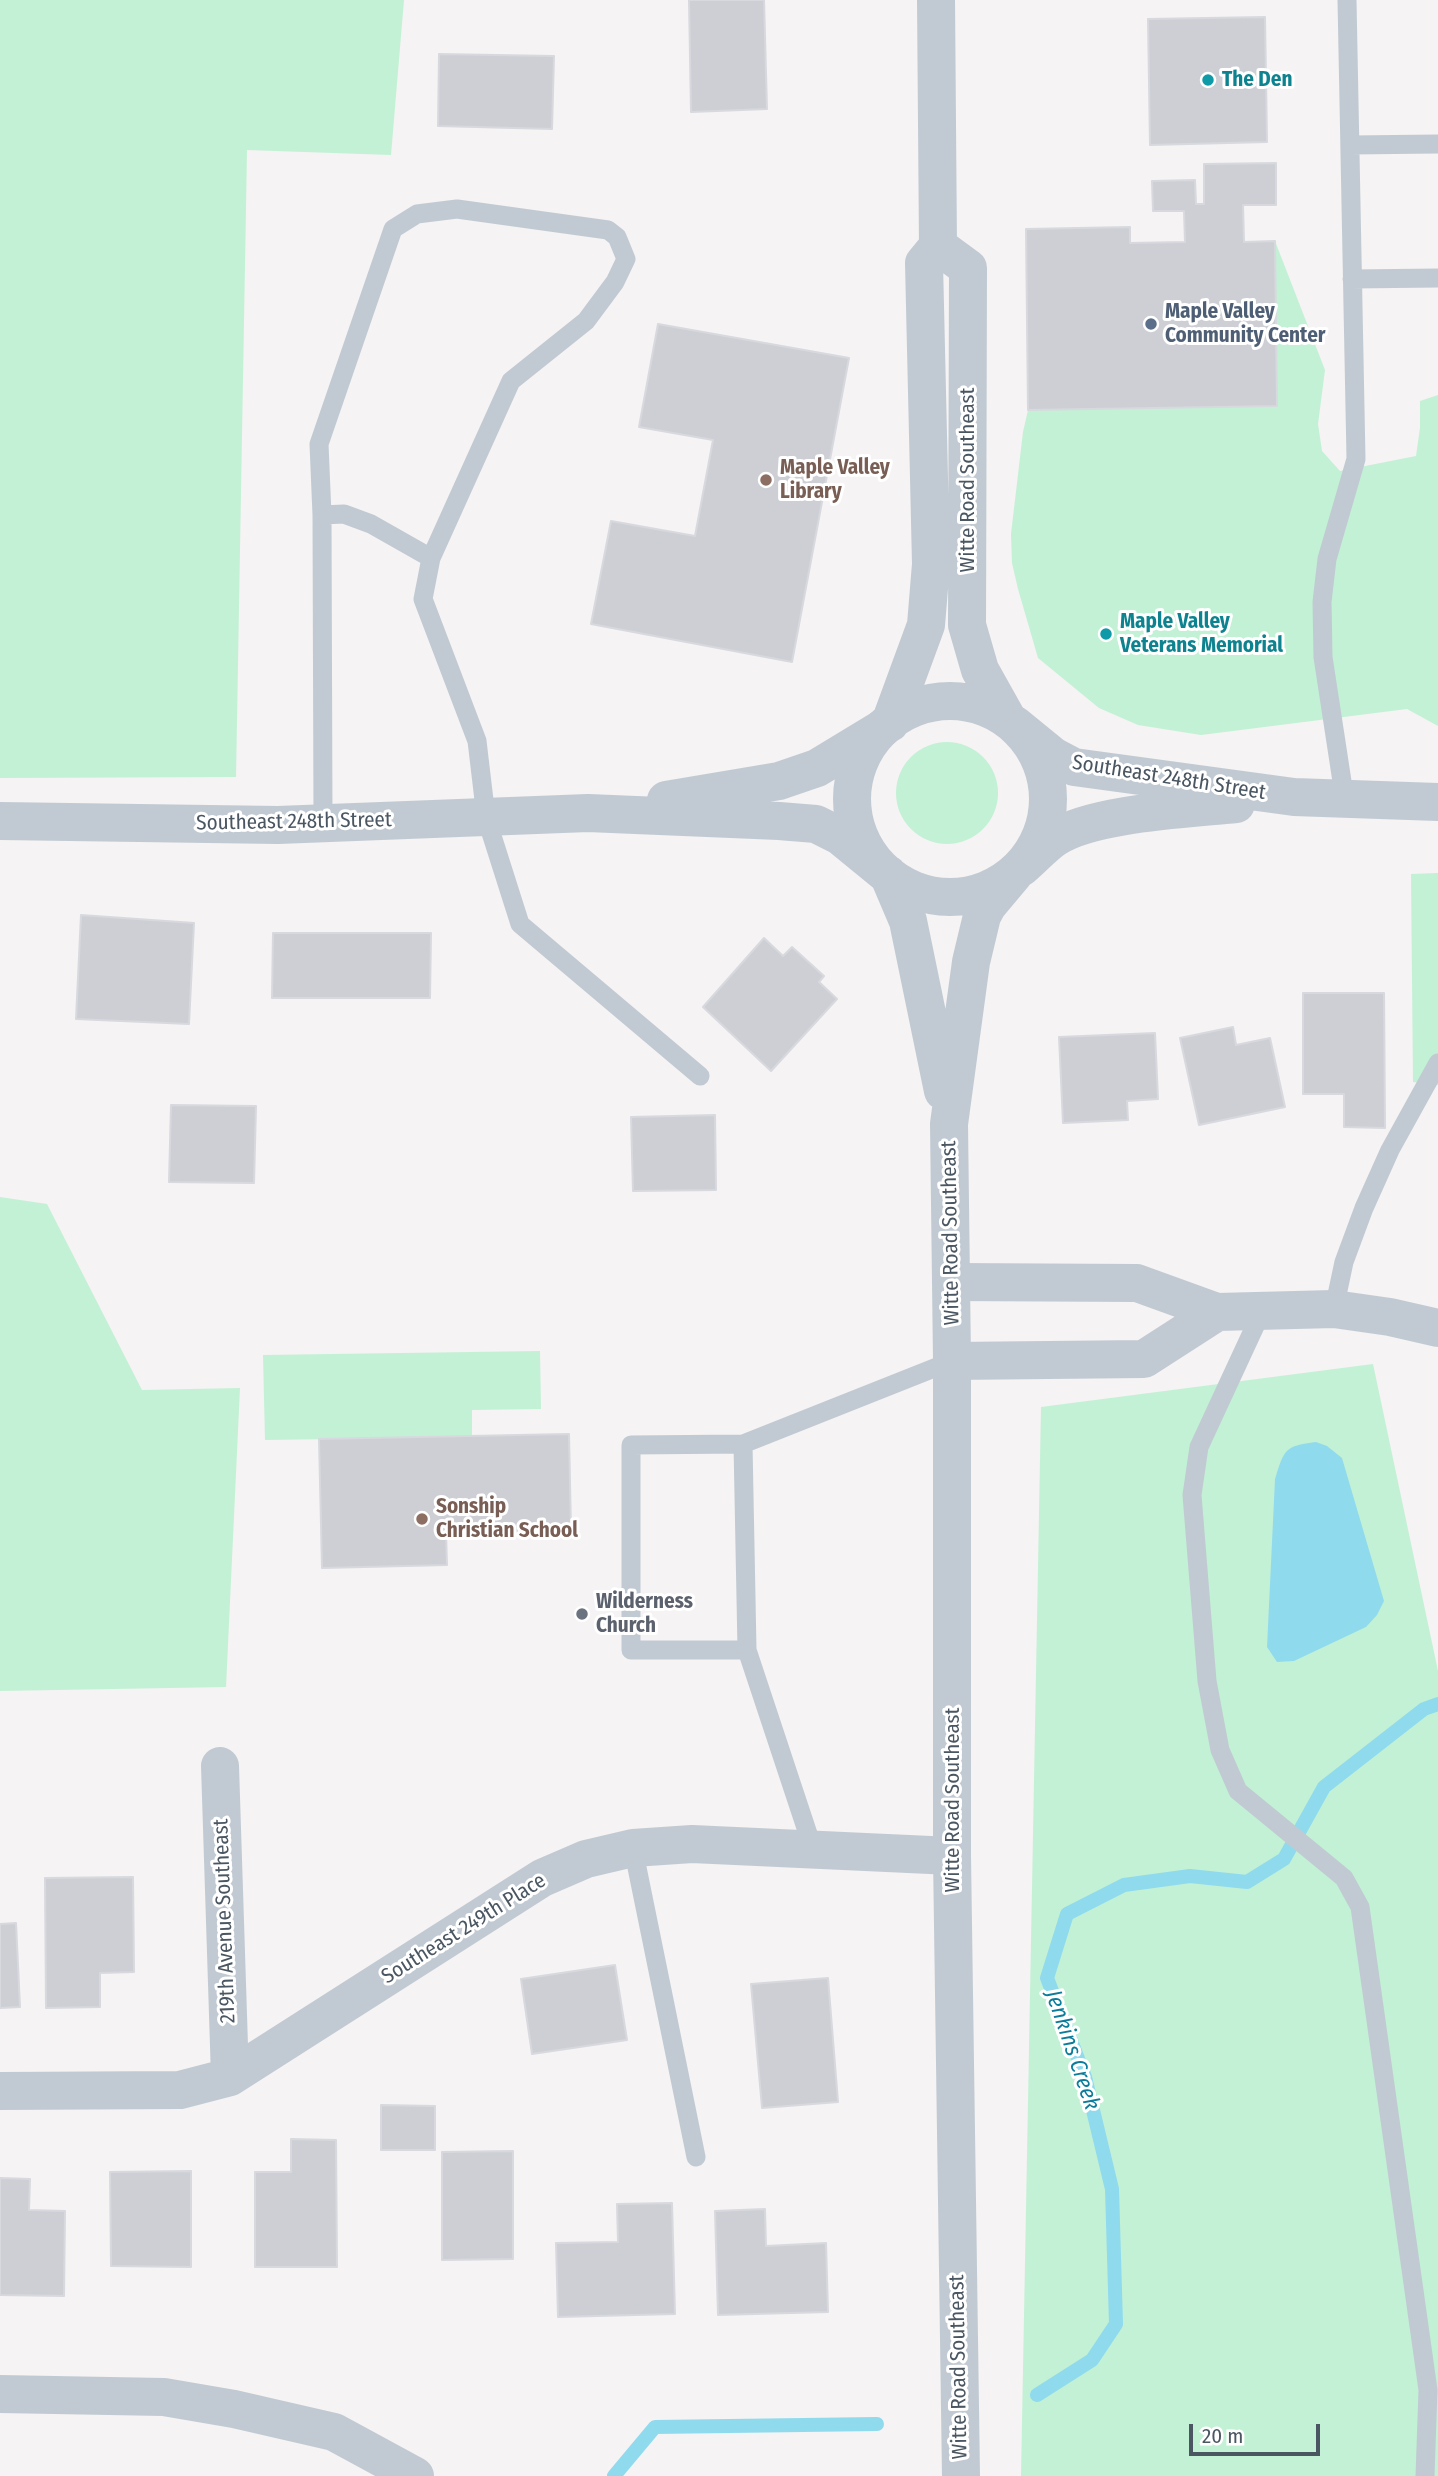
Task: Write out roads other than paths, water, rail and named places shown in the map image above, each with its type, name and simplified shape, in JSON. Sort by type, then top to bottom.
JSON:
[{"type":"street","name":"Witte Road Southeast","points":[[886,725],[926,625],[931,564],[924,263],[939,246],[936,0]]},
{"type":"street","name":"Witte Road Southeast","points":[[939,246],[968,268],[967,625],[980,670],[1012,722]]},
{"type":"street","points":[[948,701],[972,703],[995,711],[1012,722],[1035,749],[1047,778],[1049,810],[1040,841],[1018,871],[998,885],[969,896],[939,897],[909,889],[886,873],[869,855],[858,834],[853,812],[852,789],[858,766],[868,746],[886,725],[902,713],[924,704],[948,701]]},
{"type":"street","name":"Southeast 248th Street","points":[[1012,722],[1053,756],[1074,767],[1294,797],[1438,803]]},
{"type":"street","name":"Southeast 248th Street","points":[[588,813],[779,781],[817,768],[886,725]]},
{"type":"street","name":"Southeast 248th Street","points":[[1018,871],[1056,837],[1114,818],[1294,797]]},
{"type":"street","name":"Southeast 248th Street","points":[[0,821],[278,825],[588,813],[816,824],[840,836],[886,873]]},
{"type":"street","name":"Witte Road Southeast","points":[[961,2476],[952,1856],[953,1361],[949,1124],[971,962],[982,916],[988,905],[1018,871]]},
{"type":"street","name":"Witte Road Southeast","points":[[886,873],[911,931],[949,1124]]},
{"type":"street","points":[[952,1282],[1137,1283],[1217,1312],[1334,1309],[1390,1317],[1438,1328]]},
{"type":"street","points":[[953,1361],[1144,1359],[1217,1312]]},
{"type":"street","name":"219th Avenue Southeast","points":[[220,1766],[230,2077]]},
{"type":"street","name":"Southeast 249th Place","points":[[0,2091],[180,2090],[230,2077],[542,1878],[586,1859],[633,1848],[692,1844],[952,1856]]},
{"type":"street","points":[[0,2395],[164,2397],[234,2409],[334,2432],[415,2476]]},
{"type":"lane","points":[[1345,801],[1323,657],[1322,602],[1327,559],[1356,459],[1347,0]]},
{"type":"lane","points":[[1350,145],[1438,144]]},
{"type":"lane","points":[[323,824],[322,515],[319,444],[393,229],[417,214],[457,209],[608,230],[617,237],[626,259],[615,282],[586,321],[511,381],[430,558],[423,599],[477,741],[486,817],[520,924],[700,1076]]},
{"type":"lane","points":[[1352,279],[1438,278]]},
{"type":"lane","points":[[322,515],[344,514],[371,524],[430,558]]},
{"type":"lane","points":[[1334,1309],[1344,1262],[1364,1208],[1390,1150],[1438,1063]]},
{"type":"lane","points":[[1262,1311],[1199,1447],[1192,1495],[1207,1681],[1220,1750],[1238,1791],[1345,1878],[1360,1907],[1428,2390],[1425,2476]]},
{"type":"lane","points":[[747,1650],[631,1650],[631,1445],[743,1444],[953,1361]]},
{"type":"lane","points":[[743,1444],[747,1650],[813,1849]]},
{"type":"lane","points":[[633,1848],[696,2157]]},
{"type":"water","points":[[1316,1442],[1327,1446],[1342,1458],[1384,1601],[1377,1615],[1366,1627],[1294,1661],[1277,1662],[1267,1647],[1275,1479],[1287,1451],[1298,1445]]},
{"type":"waterway","name":"Jenkins Creek","points":[[1037,2395],[1092,2360],[1116,2324],[1112,2189],[1085,2077],[1047,1978],[1067,1914],[1124,1885],[1190,1876],[1247,1882],[1284,1859],[1324,1787],[1424,1709],[1438,1704]]},
{"type":"waterway","name":"Jenkins Creek","points":[[614,2476],[655,2427],[877,2424]]},
{"type":"place","name":"The Den","points":[[1208,80]]},
{"type":"place","name":"Maple Valley Community Center","points":[[1151,324]]},
{"type":"place","name":"Maple Valley Library","points":[[766,480]]},
{"type":"place","name":"Maple Valley Veterans Memorial","points":[[1106,634]]},
{"type":"place","name":"Sonship Christian School","points":[[422,1519]]},
{"type":"place","name":"Wilderness Church","points":[[582,1614]]}]
